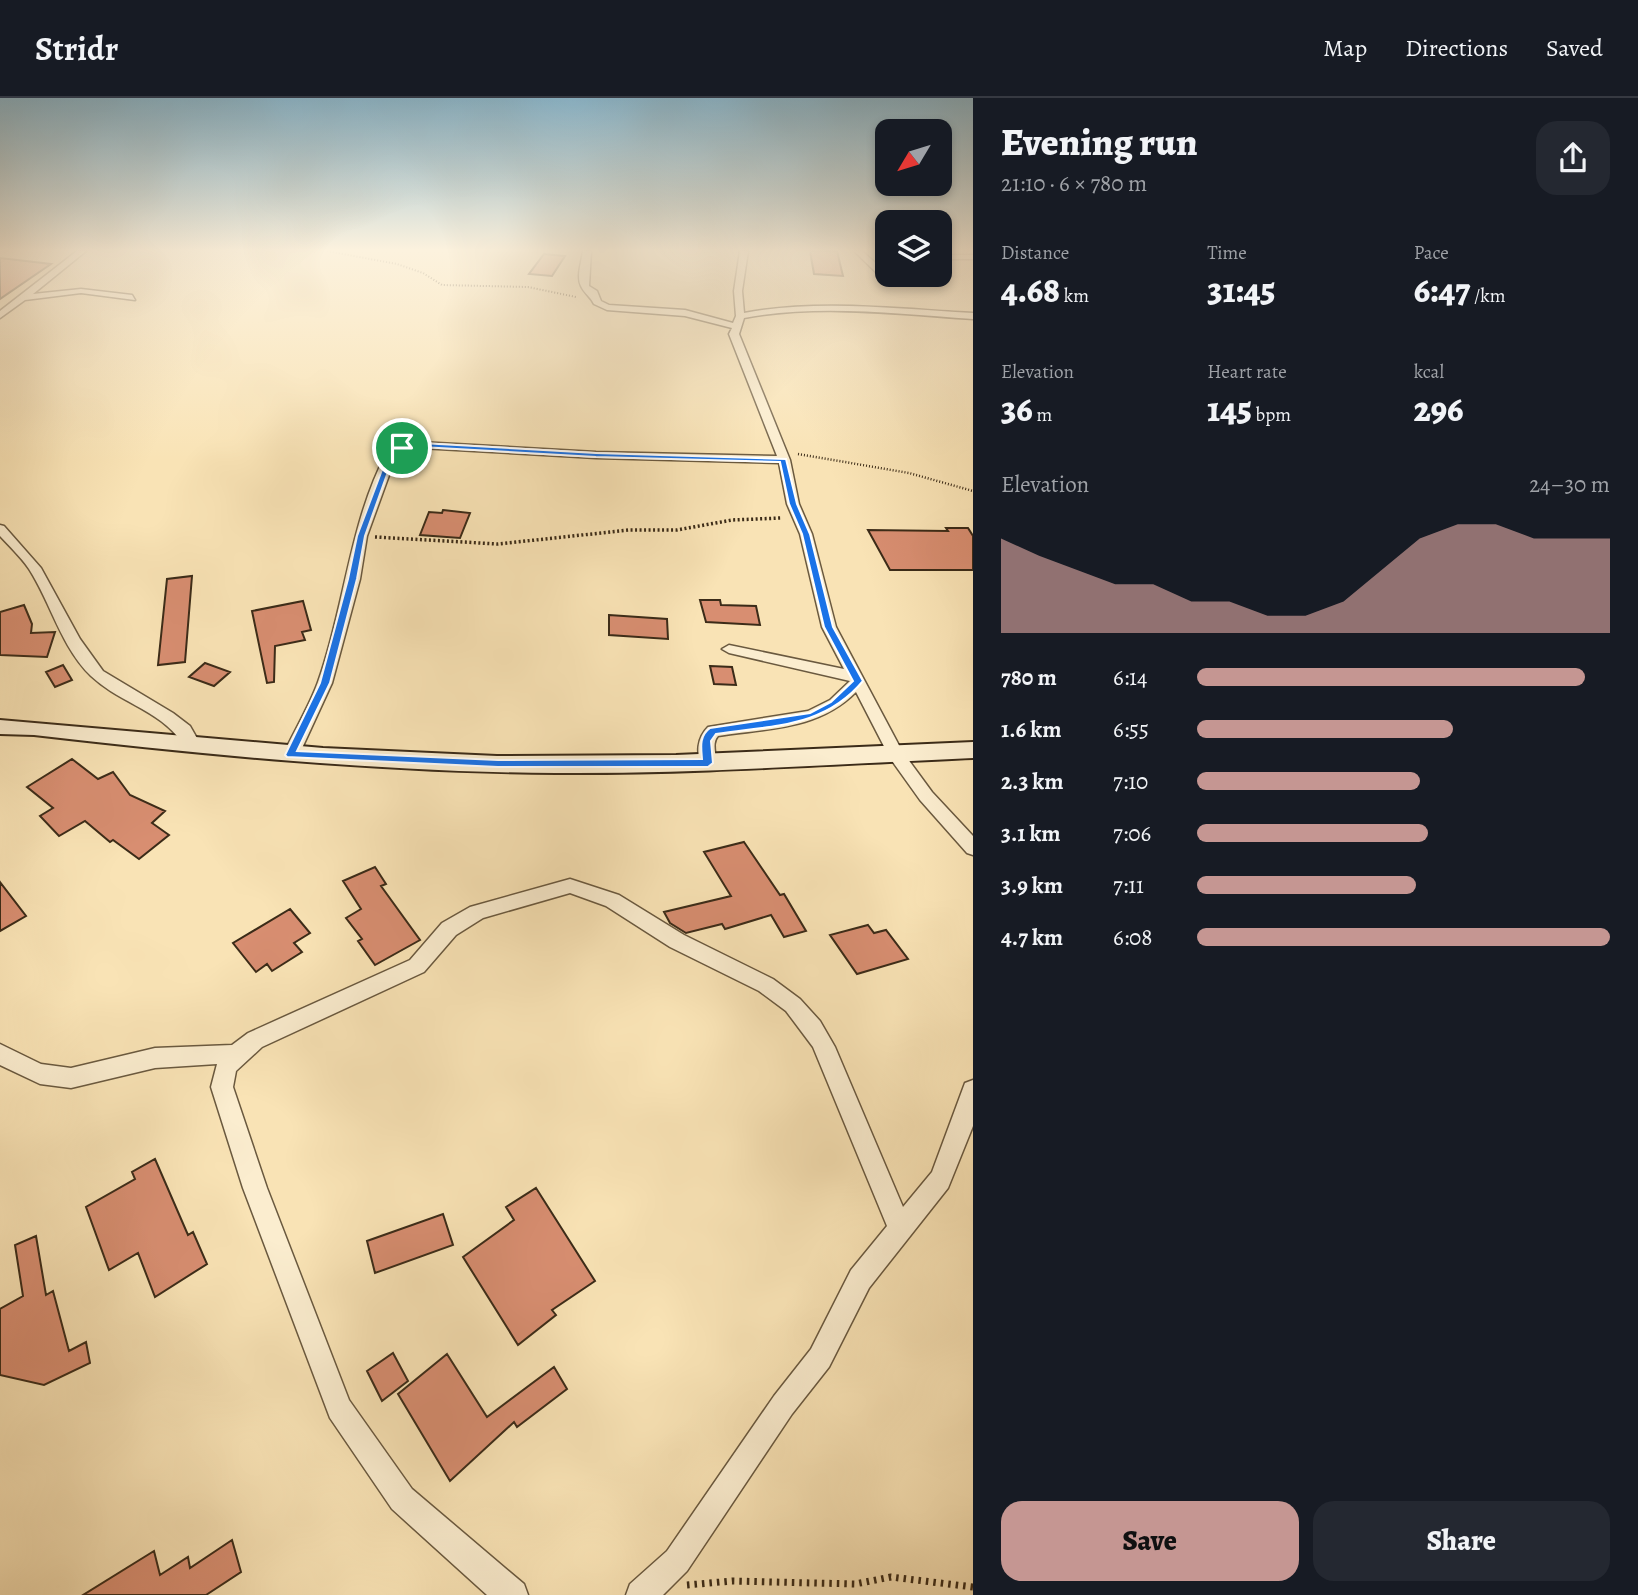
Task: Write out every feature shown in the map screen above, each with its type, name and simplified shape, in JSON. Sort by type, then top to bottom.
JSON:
[{"type":"main road","points":[[0,727],[34,728],[194,747],[291,755],[498,764],[708,763],[973,750]]},
{"type":"street","points":[[738,321],[734,334],[782,455],[793,504],[801,518],[829,627],[896,754],[926,796],[973,848]]},
{"type":"street","points":[[291,755],[325,683],[353,579],[361,536],[391,454],[402,448],[421,445],[596,455],[782,455]]},
{"type":"street","points":[[0,529],[28,557],[40,575],[59,617],[89,665],[98,674],[184,730],[194,747]]},
{"type":"street","points":[[729,649],[857,678]]},
{"type":"street","points":[[708,763],[706,741],[708,735],[714,731],[812,716],[835,704],[857,678]]},
{"type":"street","points":[[513,1595],[504,1590],[402,1499],[340,1409],[256,1188],[222,1087],[226,1067],[236,1055],[255,1040],[417,966],[449,929],[477,912],[569,886],[583,888],[615,900],[677,941],[756,980],[792,1003],[811,1024],[827,1054],[900,1228]]},
{"type":"street","points":[[0,1054],[23,1069],[67,1080],[146,1060],[195,1055],[236,1055]]},
{"type":"street","points":[[644,1592],[677,1561],[783,1405],[820,1357],[860,1279],[940,1180],[973,1090]]},
{"type":"path","points":[[782,455],[909,473],[973,491]]},
{"type":"path","points":[[361,536],[498,544],[629,530],[677,530],[732,520],[801,518]]},
{"type":"path","points":[[644,1592],[732,1581],[855,1584],[891,1577],[973,1587]]},
{"type":"building","points":[[443,510],[470,513],[460,538],[420,535],[429,512],[442,513]]},
{"type":"building","points":[[946,528],[968,528],[973,536],[973,570],[890,570],[868,530],[948,531]]},
{"type":"building","points":[[192,576],[185,662],[158,665],[167,579]]},
{"type":"building","points":[[700,600],[720,600],[721,605],[756,606],[760,625],[706,622]]},
{"type":"building","points":[[303,601],[311,630],[302,632],[305,640],[275,646],[274,682],[267,683],[252,611]]},
{"type":"building","points":[[24,605],[32,624],[31,633],[55,632],[47,657],[0,655],[0,612]]},
{"type":"building","points":[[609,615],[667,619],[668,639],[609,635]]},
{"type":"building","points":[[205,663],[230,672],[214,686],[189,677]]},
{"type":"building","points":[[63,665],[72,680],[55,687],[46,672]]},
{"type":"building","points":[[710,666],[732,667],[736,685],[714,684]]},
{"type":"building","points":[[72,759],[98,779],[113,772],[130,795],[165,811],[152,823],[169,835],[139,859],[113,840],[110,842],[85,821],[59,836],[40,816],[53,808],[27,787]]},
{"type":"building","points":[[744,842],[780,895],[784,894],[806,931],[784,937],[771,915],[725,929],[722,924],[686,933],[670,923],[664,912],[731,896],[704,852]]},
{"type":"building","points":[[375,867],[386,884],[381,886],[420,940],[375,965],[358,941],[362,939],[346,918],[361,909],[343,881]]},
{"type":"building","points":[[0,882],[26,916],[0,931]]},
{"type":"building","points":[[290,909],[310,933],[294,943],[302,952],[272,971],[267,964],[256,972],[233,943]]},
{"type":"building","points":[[868,925],[874,933],[886,930],[908,959],[857,974],[830,935]]},
{"type":"building","points":[[155,1159],[188,1235],[193,1232],[207,1264],[155,1297],[138,1253],[109,1270],[86,1207],[135,1179],[132,1172]]},
{"type":"building","points":[[536,1188],[595,1281],[552,1310],[556,1315],[518,1345],[463,1257],[514,1220],[506,1207]]},
{"type":"building","points":[[443,1214],[453,1245],[375,1273],[367,1241]]},
{"type":"building","points":[[36,1236],[46,1295],[53,1291],[69,1351],[86,1342],[90,1363],[44,1385],[0,1375],[0,1309],[23,1296],[15,1245]]},
{"type":"building","points":[[393,1353],[408,1381],[382,1401],[367,1371]]},
{"type":"building","points":[[447,1354],[487,1417],[554,1367],[567,1389],[517,1427],[514,1422],[450,1481],[398,1394]]},
{"type":"building","points":[[232,1540],[241,1572],[206,1595],[83,1595],[154,1551],[160,1575],[188,1557],[190,1568]]},
{"type":"route","points":[[421,445],[596,455],[783,460],[793,504],[806,534],[829,627],[858,681],[835,704],[812,716],[714,731],[708,735],[706,741],[708,763],[498,764],[291,755],[325,683],[353,579],[361,536],[391,454],[402,448],[421,445]]}]
